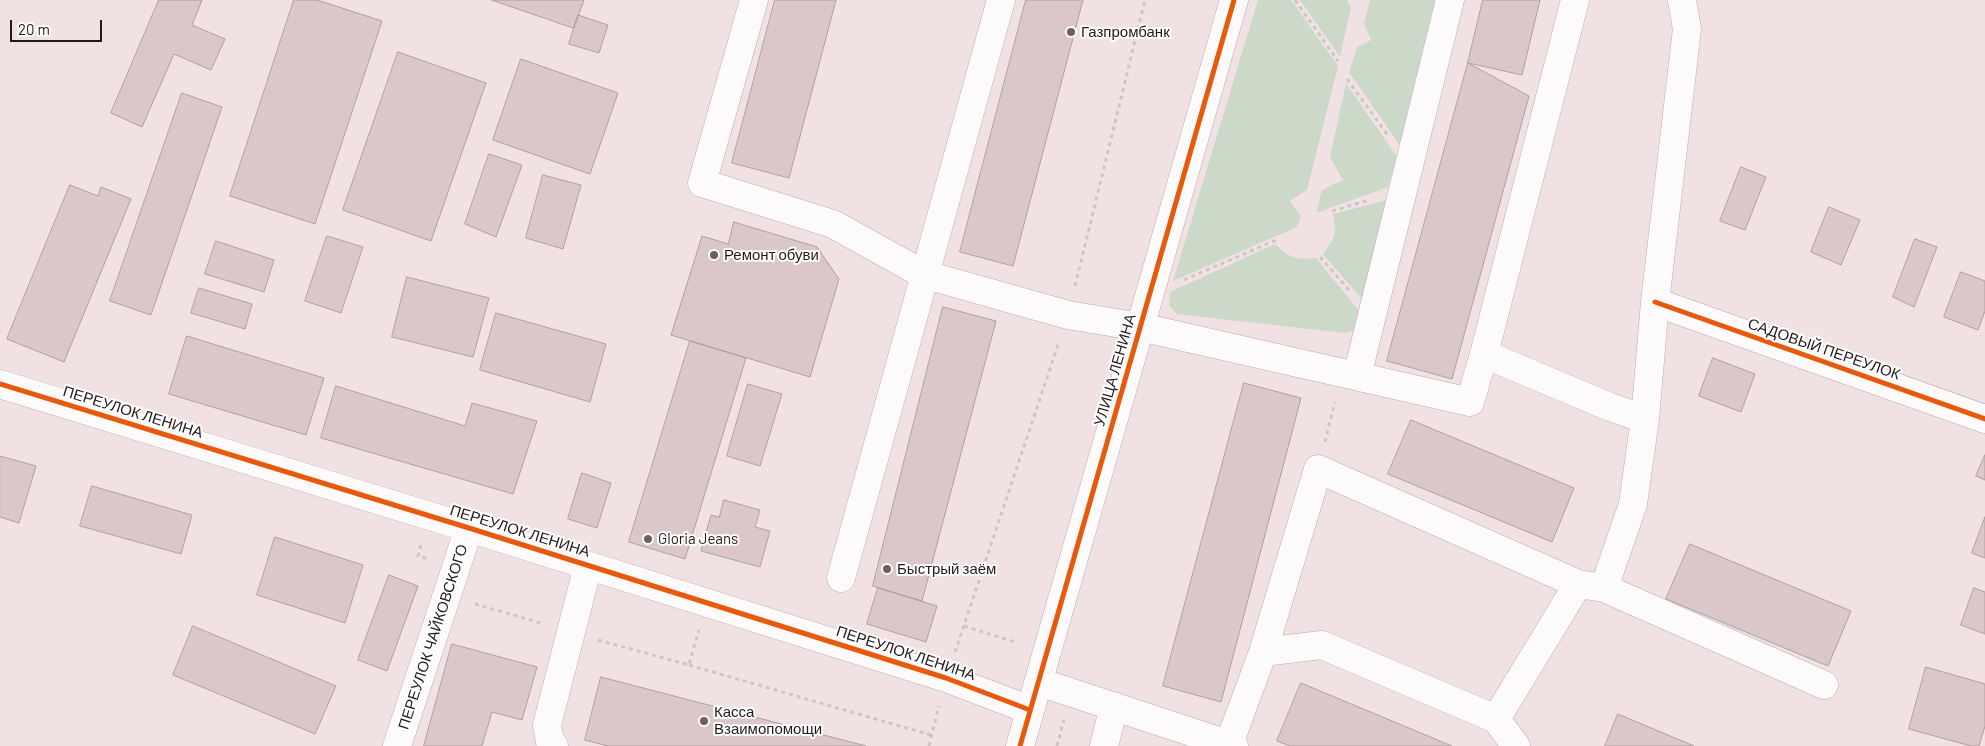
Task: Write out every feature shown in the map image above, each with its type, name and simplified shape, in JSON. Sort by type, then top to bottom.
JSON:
[{"type":"street","points":[[754,0],[702,183],[833,224],[924,274],[1068,315],[1140,327],[1470,402],[1575,0]]},
{"type":"street","points":[[841,578],[1000,0]]},
{"type":"street","name":"УЛИЦА ЛЕНИНА","points":[[1020,746],[1234,0]]},
{"type":"street","points":[[1350,375],[1410,164],[1450,0]]},
{"type":"street","points":[[1496,718],[1591,586],[1633,504],[1645,419],[1655,302],[1687,29],[1682,0]]},
{"type":"street","name":"САДОВЫЙ ПЕРЕУЛОК","points":[[1655,302],[1985,419]]},
{"type":"street","points":[[1484,354],[1610,407],[1645,419]]},
{"type":"street","name":"ПЕРЕУЛОК ЛЕНИНА","points":[[0,384],[469,528],[946,678],[1030,710]]},
{"type":"street","points":[[1039,682],[1232,745],[1263,652],[1318,469],[1824,685]]},
{"type":"street","name":"ПЕРЕУЛОК ЧАЙКОВСКОГО","points":[[397,746],[469,528]]},
{"type":"street","points":[[554,746],[550,742],[547,725],[588,566]]},
{"type":"street","points":[[1263,652],[1322,645],[1496,718],[1516,746]]},
{"type":"street","points":[[1104,746],[1114,706]]},
{"type":"path","points":[[929,746],[946,678],[1068,315],[1145,0]]},
{"type":"path","points":[[1296,0],[1338,61]]},
{"type":"path","points":[[1347,79],[1410,164]]},
{"type":"path","points":[[1149,296],[1276,240]]},
{"type":"path","points":[[1318,469],[1350,375]]},
{"type":"path","points":[[689,665],[931,735]]},
{"type":"green space","points":[[1258,0],[1291,0],[1338,66],[1307,190],[1290,201],[1301,216],[1297,227],[1173,281]]},
{"type":"green space","points":[[1300,0],[1347,0],[1351,7],[1340,57]]},
{"type":"green space","points":[[1370,0],[1435,0],[1401,147],[1349,72],[1357,47],[1371,40],[1364,23]]},
{"type":"green space","points":[[1346,83],[1397,157],[1388,187],[1316,213],[1322,190],[1343,180],[1330,157]]},
{"type":"green space","points":[[1387,200],[1362,299],[1323,254],[1334,236],[1333,214]]},
{"type":"green space","points":[[1275,244],[1293,257],[1303,259],[1316,258],[1360,312],[1357,330],[1345,333],[1177,314],[1169,306],[1170,292]]},
{"type":"building","points":[[159,0],[202,0],[192,25],[225,39],[211,70],[174,54],[142,127],[111,113]]},
{"type":"building","points":[[294,0],[317,0],[382,21],[315,224],[230,196]]},
{"type":"building","points":[[492,0],[584,0],[574,28]]},
{"type":"building","points":[[775,0],[836,0],[789,178],[732,163]]},
{"type":"building","points":[[1026,0],[1083,0],[1013,266],[960,252]]},
{"type":"building","points":[[1483,0],[1540,0],[1522,75],[1468,63]]},
{"type":"building","points":[[578,15],[608,25],[599,53],[569,44]]},
{"type":"building","points":[[398,52],[486,83],[431,241],[343,210]]},
{"type":"building","points":[[521,59],[618,93],[590,174],[493,140]]},
{"type":"building","points":[[1468,63],[1529,96],[1452,379],[1387,361]]},
{"type":"building","points":[[182,93],[222,107],[151,315],[110,301]]},
{"type":"building","points":[[489,154],[522,165],[496,237],[465,224]]},
{"type":"building","points":[[1741,167],[1766,177],[1745,230],[1720,221]]},
{"type":"building","points":[[543,175],[581,185],[563,249],[526,238]]},
{"type":"building","points":[[70,185],[98,196],[101,187],[131,199],[64,362],[7,339]]},
{"type":"building","points":[[1829,207],[1860,220],[1841,265],[1811,252]]},
{"type":"building","points":[[734,222],[817,247],[839,279],[810,377],[671,335],[702,236],[728,244]]},
{"type":"building","points":[[327,236],[363,247],[341,313],[305,301]]},
{"type":"building","points":[[1915,239],[1937,247],[1914,307],[1893,297]]},
{"type":"building","points":[[216,241],[274,260],[264,292],[205,274]]},
{"type":"building","points":[[1961,272],[1985,281],[1985,311],[1978,330],[1944,317]]},
{"type":"building","points":[[407,277],[489,298],[473,357],[392,337]]},
{"type":"building","points":[[199,288],[252,304],[245,329],[191,313]]},
{"type":"building","points":[[943,307],[996,321],[922,601],[873,586]]},
{"type":"building","points":[[496,313],[606,344],[590,402],[480,370]]},
{"type":"building","points":[[187,336],[324,378],[306,435],[169,394]]},
{"type":"building","points":[[690,341],[746,358],[685,559],[629,542]]},
{"type":"building","points":[[1713,358],[1755,374],[1741,412],[1699,396]]},
{"type":"building","points":[[1244,383],[1301,398],[1221,702],[1163,686]]},
{"type":"building","points":[[748,384],[782,394],[760,466],[727,456]]},
{"type":"building","points":[[336,386],[465,426],[472,403],[537,421],[513,494],[321,438]]},
{"type":"building","points":[[1411,420],[1574,488],[1552,542],[1388,474]]},
{"type":"building","points":[[1985,455],[1985,480],[1976,476]]},
{"type":"building","points":[[0,456],[36,466],[19,523],[0,517]]},
{"type":"building","points":[[582,473],[611,483],[597,528],[568,519]]},
{"type":"building","points":[[92,486],[192,515],[181,554],[80,526]]},
{"type":"building","points":[[724,500],[760,510],[755,527],[770,531],[760,567],[701,551],[711,515],[719,517]]},
{"type":"building","points":[[1985,517],[1985,558],[1972,553]]},
{"type":"building","points":[[275,537],[363,565],[345,623],[257,595]]},
{"type":"building","points":[[1690,544],[1851,611],[1828,666],[1666,599]]},
{"type":"building","points":[[389,575],[418,586],[387,671],[358,660]]},
{"type":"building","points":[[878,588],[937,606],[926,642],[867,624]]},
{"type":"building","points":[[1974,588],[1985,592],[1985,634],[1961,625]]},
{"type":"building","points":[[193,626],[336,686],[315,734],[173,675]]},
{"type":"building","points":[[452,644],[537,667],[522,720],[492,712],[482,746],[424,746]]},
{"type":"building","points":[[1926,667],[1985,684],[1985,726],[1979,746],[1971,746],[1909,729]]},
{"type":"building","points":[[601,677],[866,746],[608,746],[585,740]]},
{"type":"building","points":[[1301,683],[1452,746],[1290,746],[1277,741]]},
{"type":"building","points":[[1618,714],[1694,746],[1605,746]]},
{"type":"cycle path","points":[[1020,746],[1234,0]]},
{"type":"cycle path","points":[[1655,302],[1985,419]]},
{"type":"cycle path","points":[[0,384],[469,528],[946,678],[1030,710]]},
{"type":"place","name":"Газпромбанк","points":[[1071,32]]},
{"type":"place","name":"Ремонт обуви","points":[[714,255]]},
{"type":"place","name":"Gloria Jeans","points":[[648,539]]},
{"type":"place","name":"Быстрый заём","points":[[887,569]]},
{"type":"place","name":"Касса Взаимопомощи","points":[[704,721]]}]
